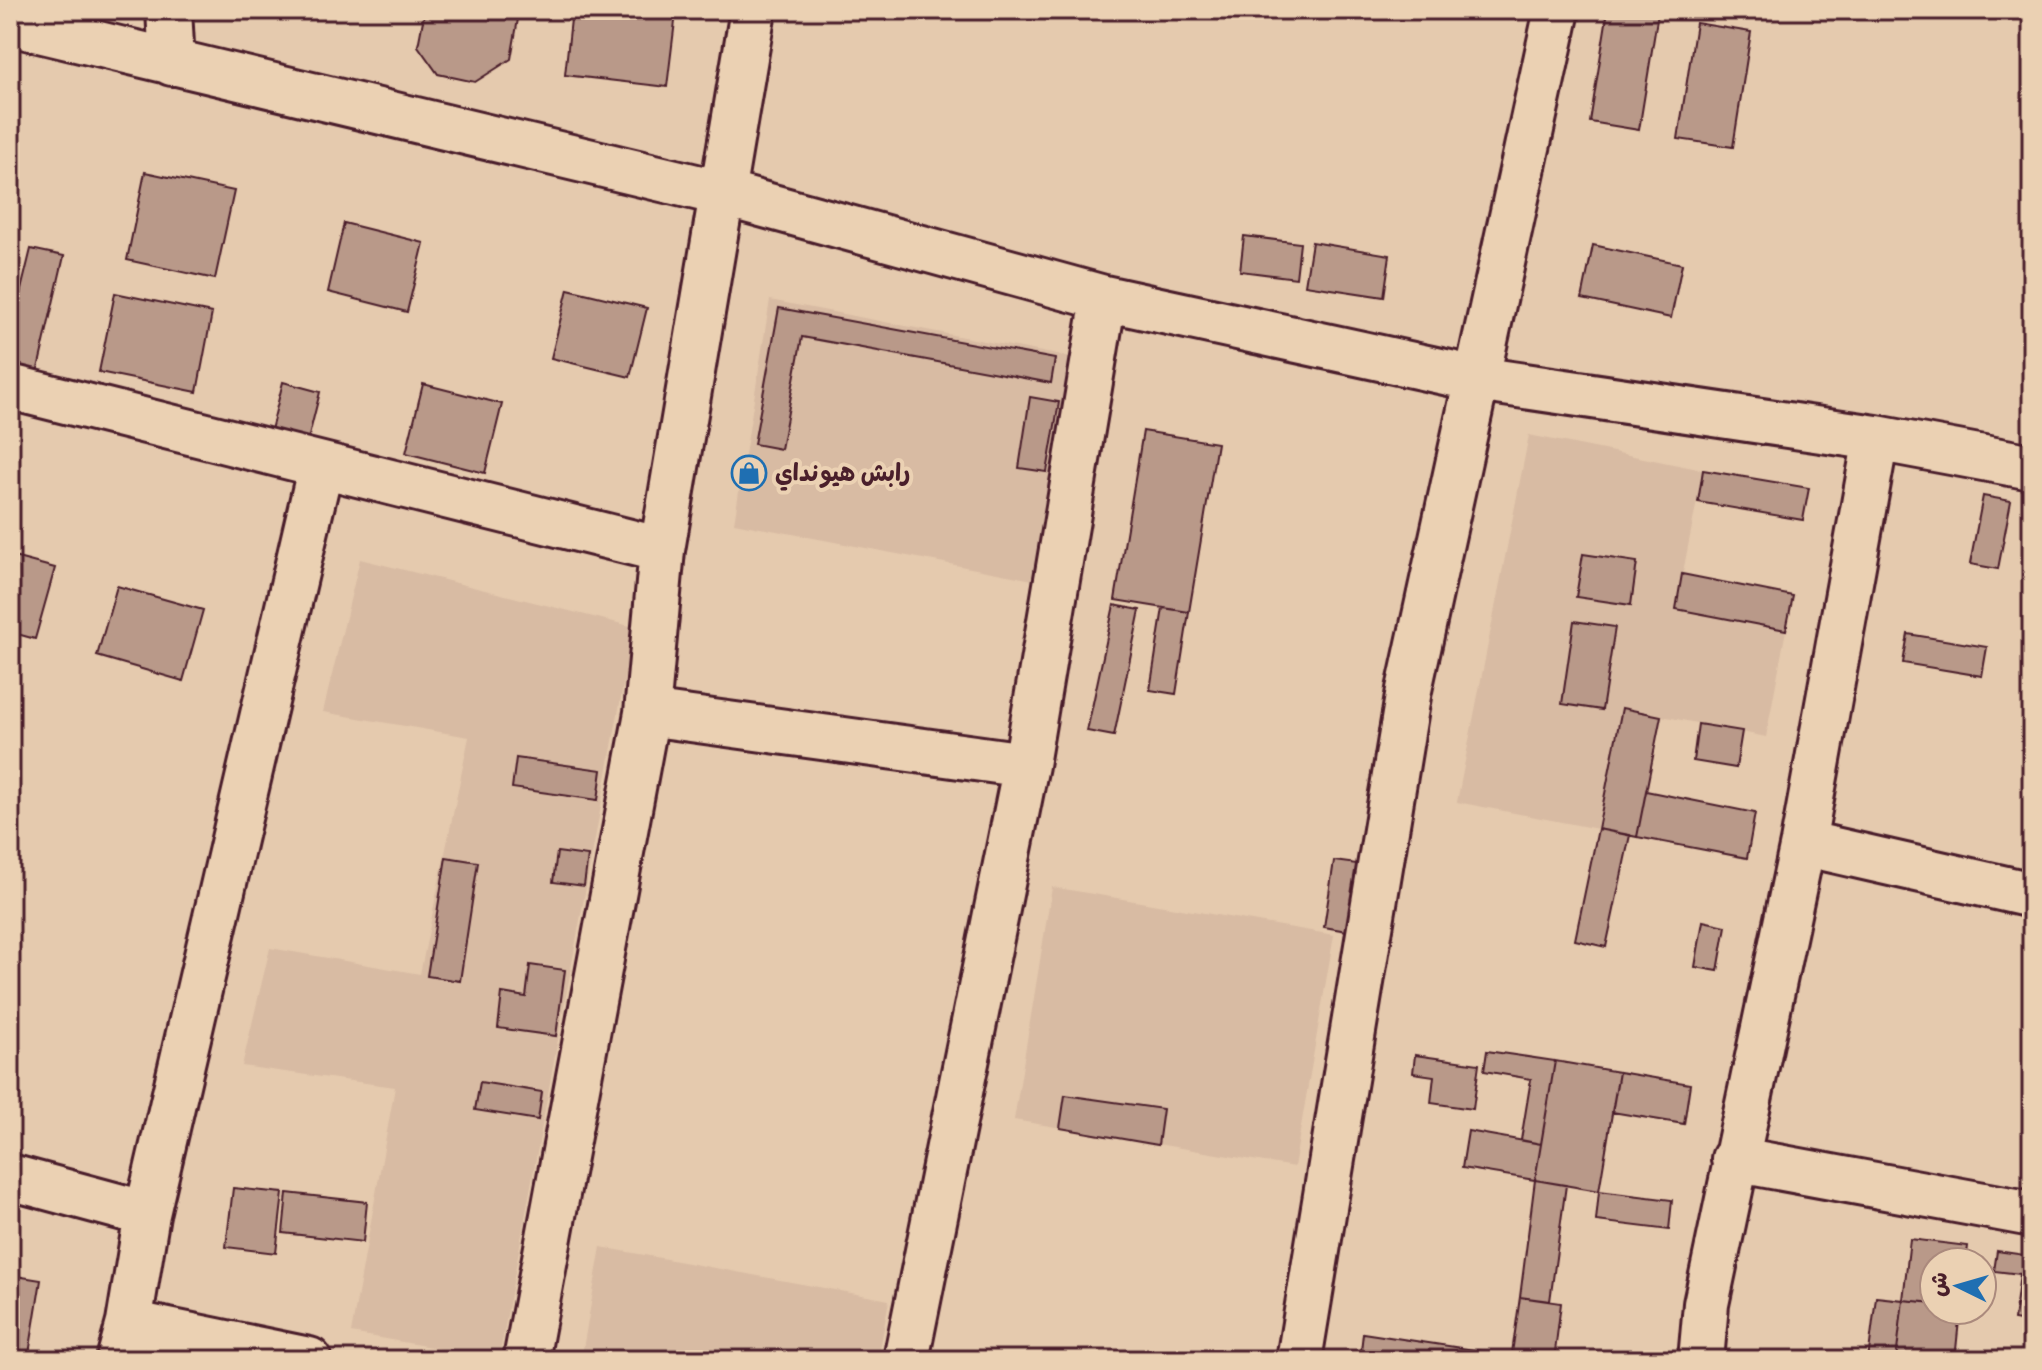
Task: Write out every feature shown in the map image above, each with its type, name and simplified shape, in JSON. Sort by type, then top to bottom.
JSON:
[{"type":"street","points":[[169,10],[172,63]]},
{"type":"street","points":[[526,1360],[647,713],[662,550],[753,10]]},
{"type":"street","points":[[1299,1360],[1409,690],[1557,10]]},
{"type":"street","points":[[10,23],[721,193],[1104,298],[1477,379],[1876,438],[2032,467]]},
{"type":"street","points":[[906,1360],[1026,765],[1104,298]]},
{"type":"street","points":[[10,387],[662,550]]},
{"type":"street","points":[[1701,1360],[1706,1304],[1734,1159],[1803,843],[1876,438]]},
{"type":"street","points":[[309,1360],[124,1342],[147,1214],[321,465]]},
{"type":"street","points":[[647,713],[1026,765]]},
{"type":"street","points":[[1803,843],[2032,895]]},
{"type":"street","points":[[1734,1159],[2032,1214]]},
{"type":"street","points":[[10,1177],[147,1214]]},
{"type":"shaded area","points":[[770,300],[1073,358],[1033,580],[734,523]]},
{"type":"shaded area","points":[[1529,435],[1703,470],[1676,608],[1786,630],[1766,737],[1622,708],[1598,829],[1457,802]]},
{"type":"shaded area","points":[[360,559],[634,627],[499,1359],[351,1333],[395,1087],[242,1066],[270,948],[420,974],[469,737],[323,712]]},
{"type":"shaded area","points":[[1052,887],[1334,935],[1294,1167],[1014,1120]]},
{"type":"shaded area","points":[[601,1247],[889,1300],[878,1360],[581,1360]]},
{"type":"building","points":[[425,10],[511,10],[518,19],[511,59],[475,82],[438,74],[418,46]]},
{"type":"building","points":[[572,10],[676,13],[667,87],[565,75]]},
{"type":"building","points":[[1608,10],[1658,13],[1639,130],[1590,122]]},
{"type":"building","points":[[1696,23],[1751,32],[1733,147],[1678,139]]},
{"type":"building","points":[[145,172],[234,191],[215,279],[127,260]]},
{"type":"building","points":[[344,223],[424,243],[407,312],[328,292]]},
{"type":"building","points":[[1244,236],[1300,243],[1296,278],[1240,271]]},
{"type":"building","points":[[1312,242],[1390,255],[1384,297],[1305,285]]},
{"type":"building","points":[[1593,245],[1682,264],[1671,318],[1582,299]]},
{"type":"building","points":[[31,249],[64,256],[37,373],[10,366],[10,335]]},
{"type":"building","points":[[568,289],[647,308],[630,377],[551,358]]},
{"type":"building","points":[[115,293],[212,313],[197,392],[99,372]]},
{"type":"building","points":[[779,308],[1055,359],[1051,383],[802,337],[781,449],[754,444]]},
{"type":"building","points":[[283,382],[320,392],[308,440],[271,430]]},
{"type":"building","points":[[423,384],[502,404],[485,473],[406,453]]},
{"type":"building","points":[[1030,397],[1059,402],[1047,472],[1019,468]]},
{"type":"building","points":[[1143,431],[1217,443],[1189,612],[1115,600]]},
{"type":"building","points":[[1703,470],[1809,488],[1803,520],[1698,502]]},
{"type":"building","points":[[1983,496],[2011,501],[1998,569],[1970,564]]},
{"type":"building","points":[[1583,554],[1637,562],[1631,605],[1576,597]]},
{"type":"building","points":[[10,556],[55,568],[35,639],[10,632]]},
{"type":"building","points":[[1682,574],[1793,596],[1786,630],[1676,609]]},
{"type":"building","points":[[117,586],[203,610],[183,681],[97,656]]},
{"type":"building","points":[[1114,605],[1140,610],[1114,736],[1087,731]]},
{"type":"building","points":[[1163,608],[1189,612],[1176,694],[1150,690]]},
{"type":"building","points":[[1574,621],[1615,627],[1602,710],[1562,704]]},
{"type":"building","points":[[1908,634],[1987,647],[1982,676],[1903,663]]},
{"type":"building","points":[[1622,708],[1661,716],[1637,837],[1598,829]]},
{"type":"building","points":[[1698,724],[1742,731],[1736,768],[1693,761]]},
{"type":"building","points":[[516,758],[602,770],[598,800],[512,788]]},
{"type":"building","points":[[1646,791],[1755,813],[1747,858],[1637,837]]},
{"type":"building","points":[[1598,829],[1630,835],[1606,947],[1575,940]]},
{"type":"building","points":[[557,852],[588,856],[584,886],[553,882]]},
{"type":"building","points":[[446,857],[478,862],[460,981],[427,976]]},
{"type":"building","points":[[1334,861],[1357,864],[1347,931],[1324,927]]},
{"type":"building","points":[[1703,921],[1726,926],[1718,971],[1695,967]]},
{"type":"building","points":[[530,965],[565,970],[556,1036],[498,1028],[502,993],[526,997]]},
{"type":"building","points":[[1487,1051],[1555,1061],[1541,1144],[1521,1140],[1531,1079],[1484,1071]]},
{"type":"building","points":[[1415,1055],[1479,1064],[1473,1109],[1431,1103],[1434,1076],[1413,1073]]},
{"type":"building","points":[[1555,1061],[1619,1072],[1599,1191],[1535,1180]]},
{"type":"building","points":[[1619,1072],[1690,1084],[1684,1124],[1612,1112]]},
{"type":"building","points":[[480,1082],[542,1092],[538,1120],[475,1110]]},
{"type":"building","points":[[1065,1095],[1163,1109],[1158,1145],[1060,1128]]},
{"type":"building","points":[[1468,1131],[1541,1144],[1535,1180],[1462,1168]]},
{"type":"building","points":[[1535,1180],[1566,1185],[1550,1301],[1520,1297]]},
{"type":"building","points":[[233,1188],[283,1193],[276,1253],[226,1247]]},
{"type":"building","points":[[1599,1191],[1672,1200],[1669,1230],[1596,1221]]},
{"type":"building","points":[[287,1193],[367,1202],[363,1242],[283,1233]]},
{"type":"building","points":[[1910,1239],[1968,1246],[1918,1246],[1918,1301],[1903,1300]]},
{"type":"building","points":[[1998,1251],[2032,1256],[2032,1323],[2014,1320],[2020,1274],[1998,1271]]},
{"type":"building","points":[[10,1275],[41,1280],[28,1360],[10,1360]]},
{"type":"building","points":[[1520,1297],[1561,1303],[1554,1360],[1511,1360]]},
{"type":"building","points":[[1876,1297],[1903,1300],[1896,1360],[1868,1360]]},
{"type":"building","points":[[1903,1300],[1918,1301],[1918,1326],[1958,1326],[1955,1360],[1896,1360]]},
{"type":"building","points":[[1363,1333],[1501,1354],[1500,1360],[1360,1360]]},
{"type":"place","name":"رابش هيونداي","points":[[749,473]]}]
